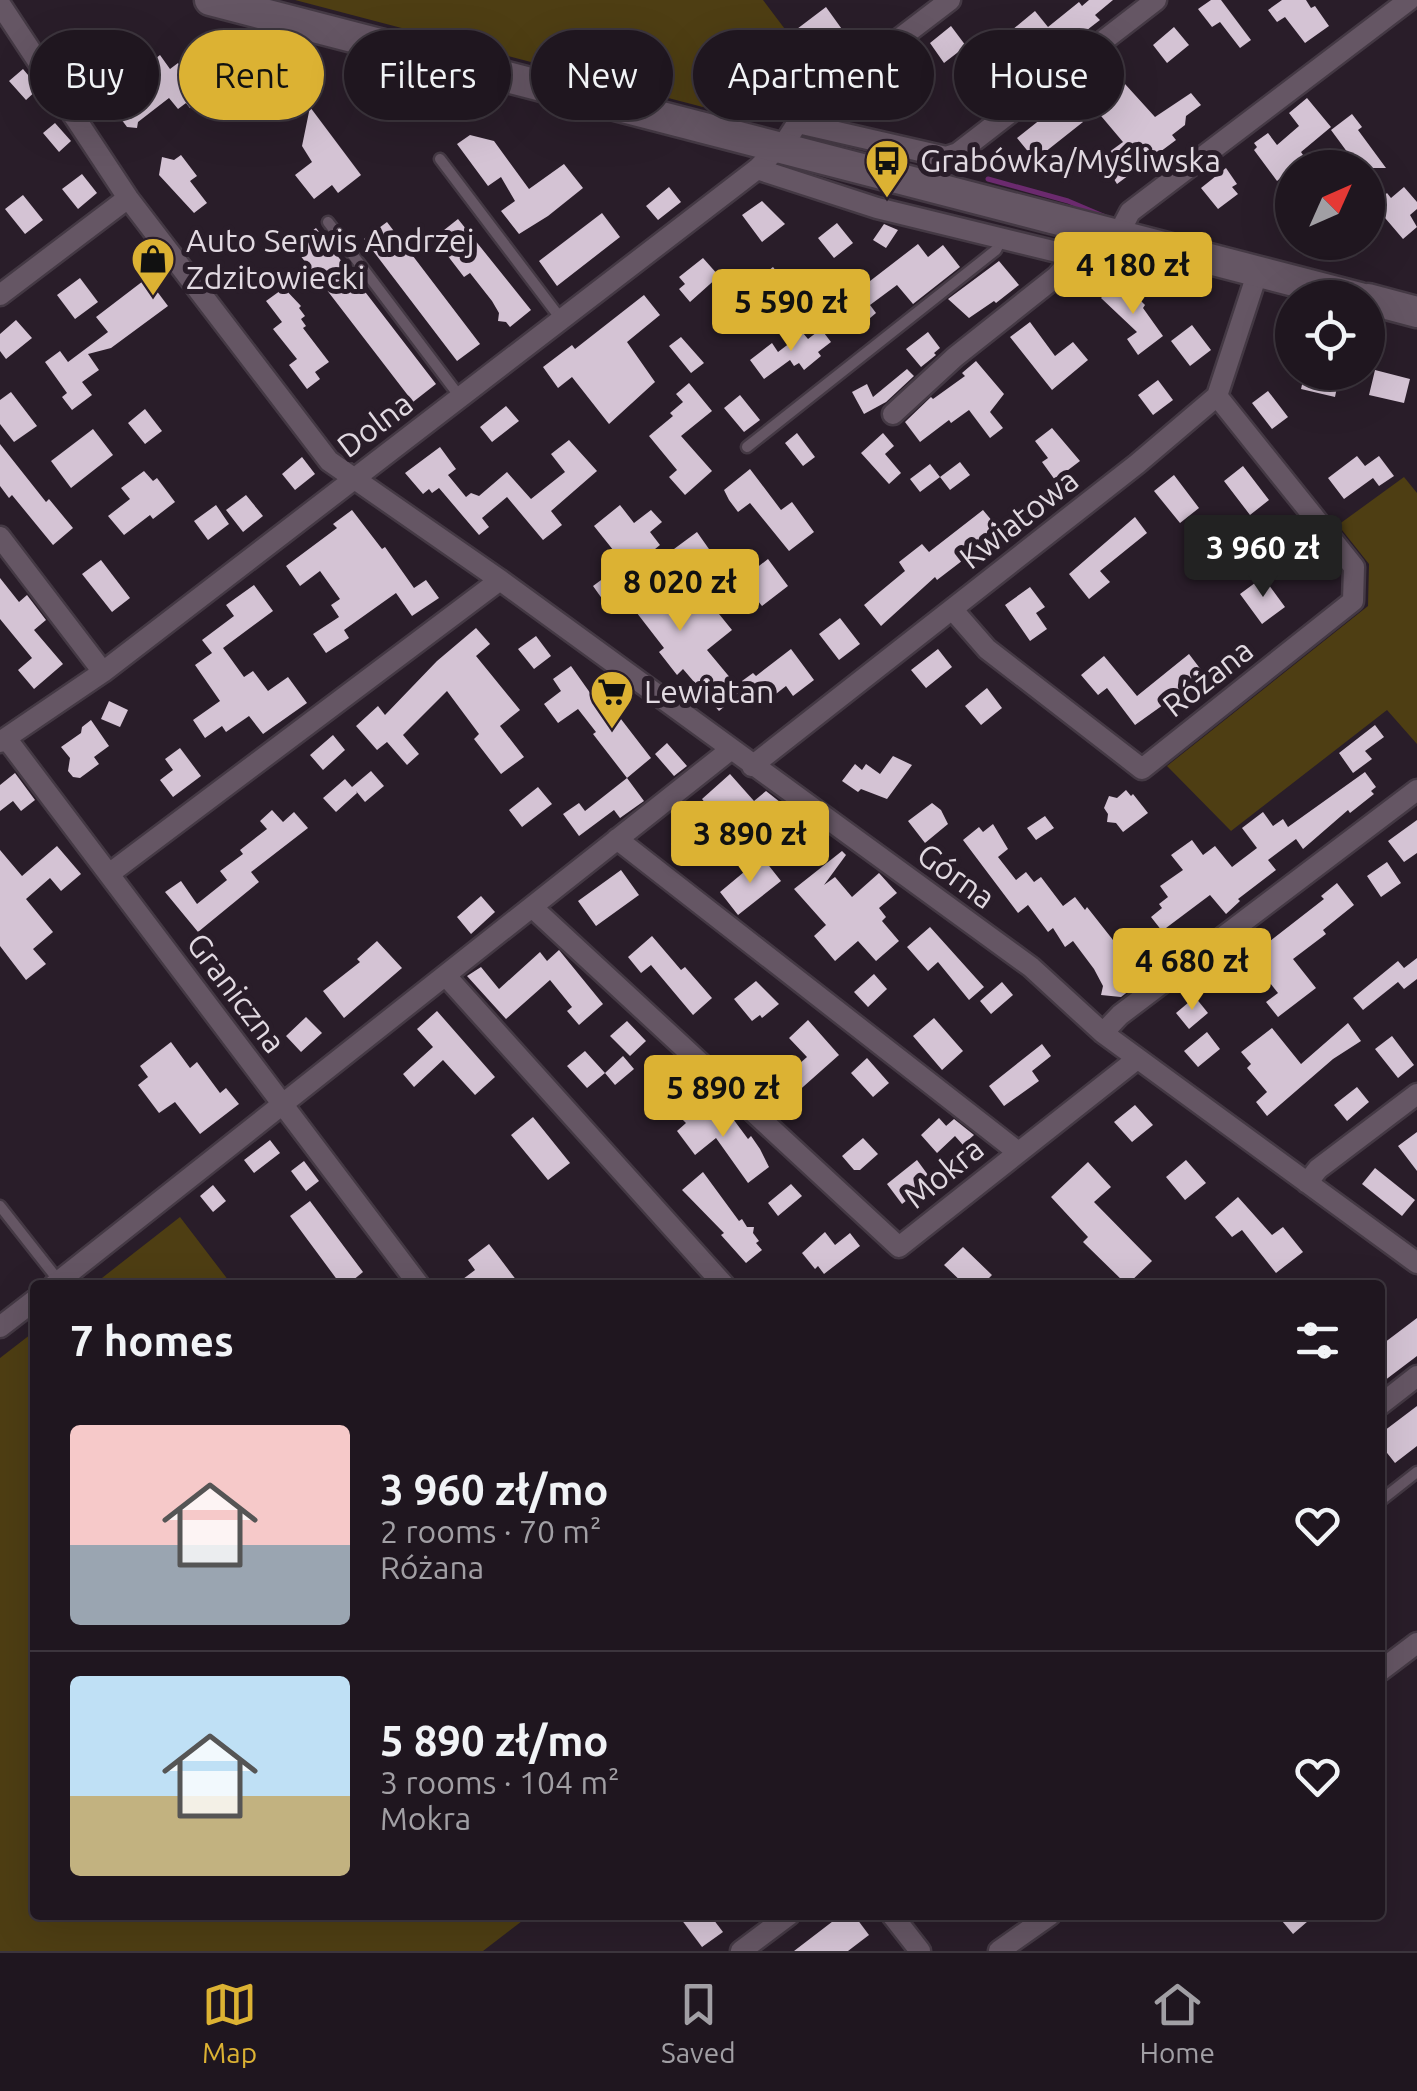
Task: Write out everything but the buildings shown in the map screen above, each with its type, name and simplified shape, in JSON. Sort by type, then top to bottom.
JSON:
[{"type":"street","points":[[210,0],[789,135],[1118,235],[1292,280]]},
{"type":"street","name":"Dolna","points":[[3,740],[103,672],[757,169],[806,110],[950,0]]},
{"type":"street","points":[[789,135],[934,157],[958,153],[1156,0]]},
{"type":"street","points":[[1118,235],[1130,212],[1409,0]]},
{"type":"street","name":"Górna","points":[[0,4],[6,29],[128,198],[329,462],[500,580],[1031,967],[1102,1033],[1417,1263]]},
{"type":"street","points":[[757,169],[877,208],[1082,258],[955,357],[893,414]]},
{"type":"street","points":[[0,295],[128,198]]},
{"type":"street","points":[[1217,396],[1258,271]]},
{"type":"street","points":[[1385,304],[1417,312]]},
{"type":"street","name":"Kwiatowa","points":[[752,766],[1137,464],[1217,396]]},
{"type":"street","name":"Różana","points":[[953,610],[988,649],[1142,769],[1353,601],[1354,567],[1217,396]]},
{"type":"street","points":[[0,537],[103,672]]},
{"type":"street","points":[[109,874],[500,580]]},
{"type":"street","name":"Graniczna","points":[[3,740],[109,874],[414,1280]]},
{"type":"street","points":[[60,1280],[730,750]]},
{"type":"street","points":[[1102,1033],[1120,1015],[1417,790]]},
{"type":"street","points":[[617,839],[1018,1152]]},
{"type":"street","name":"Mokra","points":[[532,907],[899,1248],[1136,1058]]},
{"type":"street","points":[[446,976],[720,1280]]},
{"type":"street","points":[[1308,1184],[1318,1169],[1417,1094]]},
{"type":"street","points":[[0,1327],[30,1304]]},
{"type":"street","points":[[1385,1400],[1417,1376]]},
{"type":"street","points":[[1385,1668],[1415,1648]]},
{"type":"street","points":[[741,1951],[782,1920]]},
{"type":"street","points":[[896,1920],[920,1951]]},
{"type":"street","points":[[999,1951],[1043,1920]]},
{"type":"lane","points":[[440,159],[561,319]]},
{"type":"lane","points":[[328,222],[461,398]]},
{"type":"lane","points":[[747,447],[996,250],[1003,237]]},
{"type":"lane","points":[[0,1206],[54,1280]]},
{"type":"lane","points":[[1385,1497],[1417,1472]]},
{"type":"shaded area","points":[[295,0],[763,0],[786,30],[693,30],[693,104],[673,99],[673,30],[531,30],[531,62],[511,57],[511,30],[409,30]]},
{"type":"shaded area","points":[[1404,477],[1417,493],[1417,744],[1387,710],[1231,831],[1167,766],[1368,606],[1369,564],[1338,525]]},
{"type":"shaded area","points":[[180,1217],[228,1280],[99,1280]]},
{"type":"shaded area","points":[[30,1335],[30,1920],[523,1920],[483,1951],[0,1951],[0,1358]]},
{"type":"waterway","points":[[988,179],[1068,201],[1108,218]]},
{"type":"place","name":"Grabówka/Myśliwska","points":[[887,199]]},
{"type":"place","name":"Auto Serwis Andrzej Zdzitowiecki","points":[[153,297]]},
{"type":"place","name":"Lewiatan","points":[[612,730]]}]
